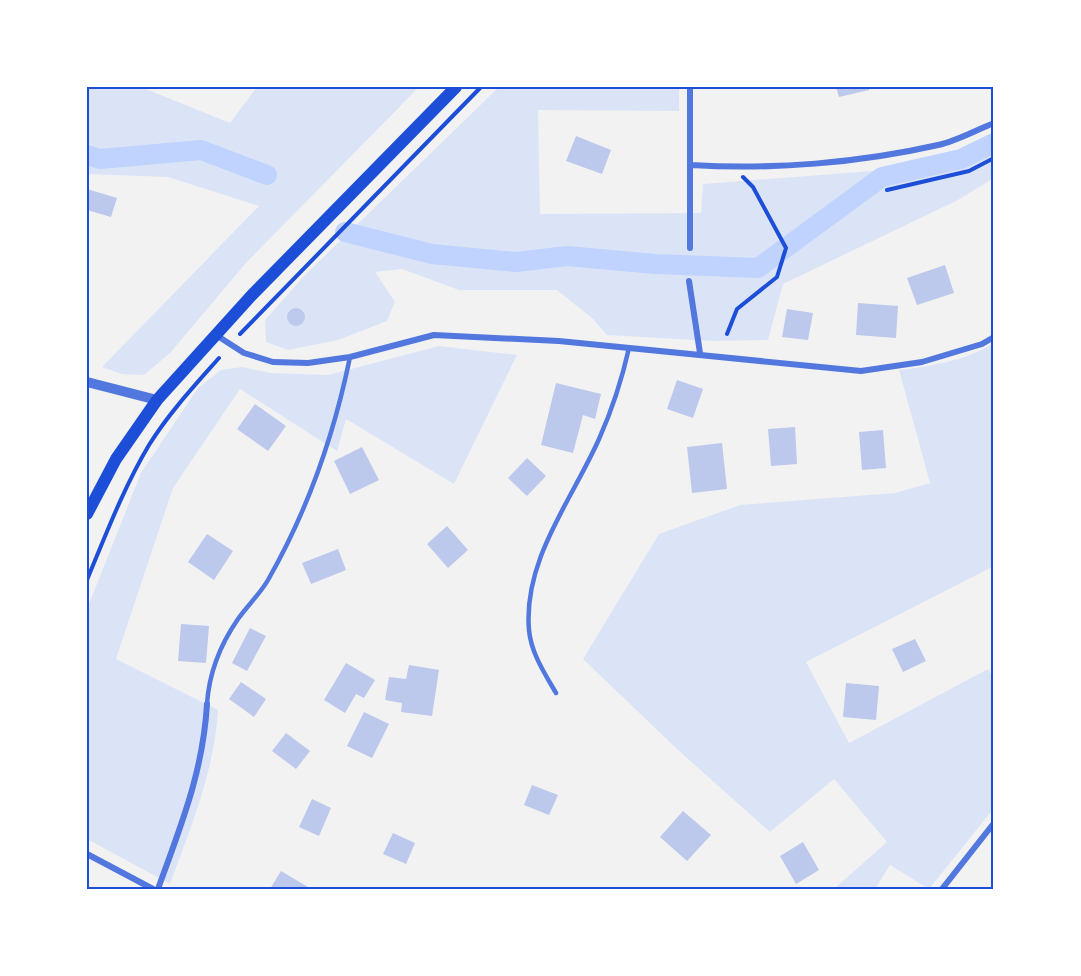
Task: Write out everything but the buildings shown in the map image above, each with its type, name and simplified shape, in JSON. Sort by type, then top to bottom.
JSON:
[{"type":"main road","points":[[87,514],[116,459],[158,400],[216,334],[456,87]]},
{"type":"street","points":[[690,87],[690,248]]},
{"type":"street","points":[[691,165],[734,168],[836,161],[940,145],[994,123]]},
{"type":"street","points":[[689,281],[700,353]]},
{"type":"street","points":[[216,334],[244,353],[273,362],[308,363],[350,357],[434,335],[559,341],[700,353],[861,371],[922,362],[982,344],[994,337]]},
{"type":"street","points":[[87,382],[158,400]]},
{"type":"street","points":[[158,889],[197,780],[205,744],[207,704]]},
{"type":"street","points":[[942,889],[994,823]]},
{"type":"street","points":[[87,854],[153,889]]},
{"type":"lane","points":[[556,693],[539,663],[529,632],[530,598],[544,547],[599,439],[622,377],[629,348]]},
{"type":"lane","points":[[207,704],[217,653],[238,620],[268,581],[302,512],[328,447],[350,357]]},
{"type":"path","points":[[87,580],[112,518],[149,445],[182,400],[230,344],[481,87]]},
{"type":"path","points":[[887,190],[969,171],[994,158]]},
{"type":"path","points":[[727,334],[737,309],[777,277],[786,248],[753,187],[734,168]]},
{"type":"shaded area","points":[[87,87],[141,87],[230,123],[257,87],[419,87],[246,263],[170,353],[144,375],[122,374],[102,367],[259,206],[168,177],[87,174]]},
{"type":"shaded area","points":[[499,87],[679,87],[679,111],[538,110],[540,214],[701,213],[703,184],[962,164],[994,147],[994,178],[958,200],[783,284],[768,340],[712,341],[607,335],[593,319],[557,290],[459,290],[402,269],[375,272],[395,302],[387,321],[338,340],[288,350],[266,342],[265,320],[305,275]]},
{"type":"shaded area","points":[[994,343],[994,566],[806,662],[849,743],[988,669],[994,680],[994,808],[929,889],[890,865],[875,889],[834,889],[887,842],[834,779],[770,832],[677,749],[583,659],[659,534],[740,505],[895,493],[930,483],[899,370],[948,362]]},
{"type":"shaded area","points":[[439,346],[517,355],[454,484],[346,419],[337,451],[240,389],[173,488],[116,659],[218,710],[207,777],[170,884],[87,839],[87,609],[141,473],[198,388],[221,370],[242,367],[271,373],[328,375]]},
{"type":"waterway","points":[[345,232],[432,254],[516,262],[567,256],[655,264],[758,268],[882,177],[961,159],[994,143]]},
{"type":"waterway","points":[[87,155],[100,159],[201,150],[267,175]]}]
